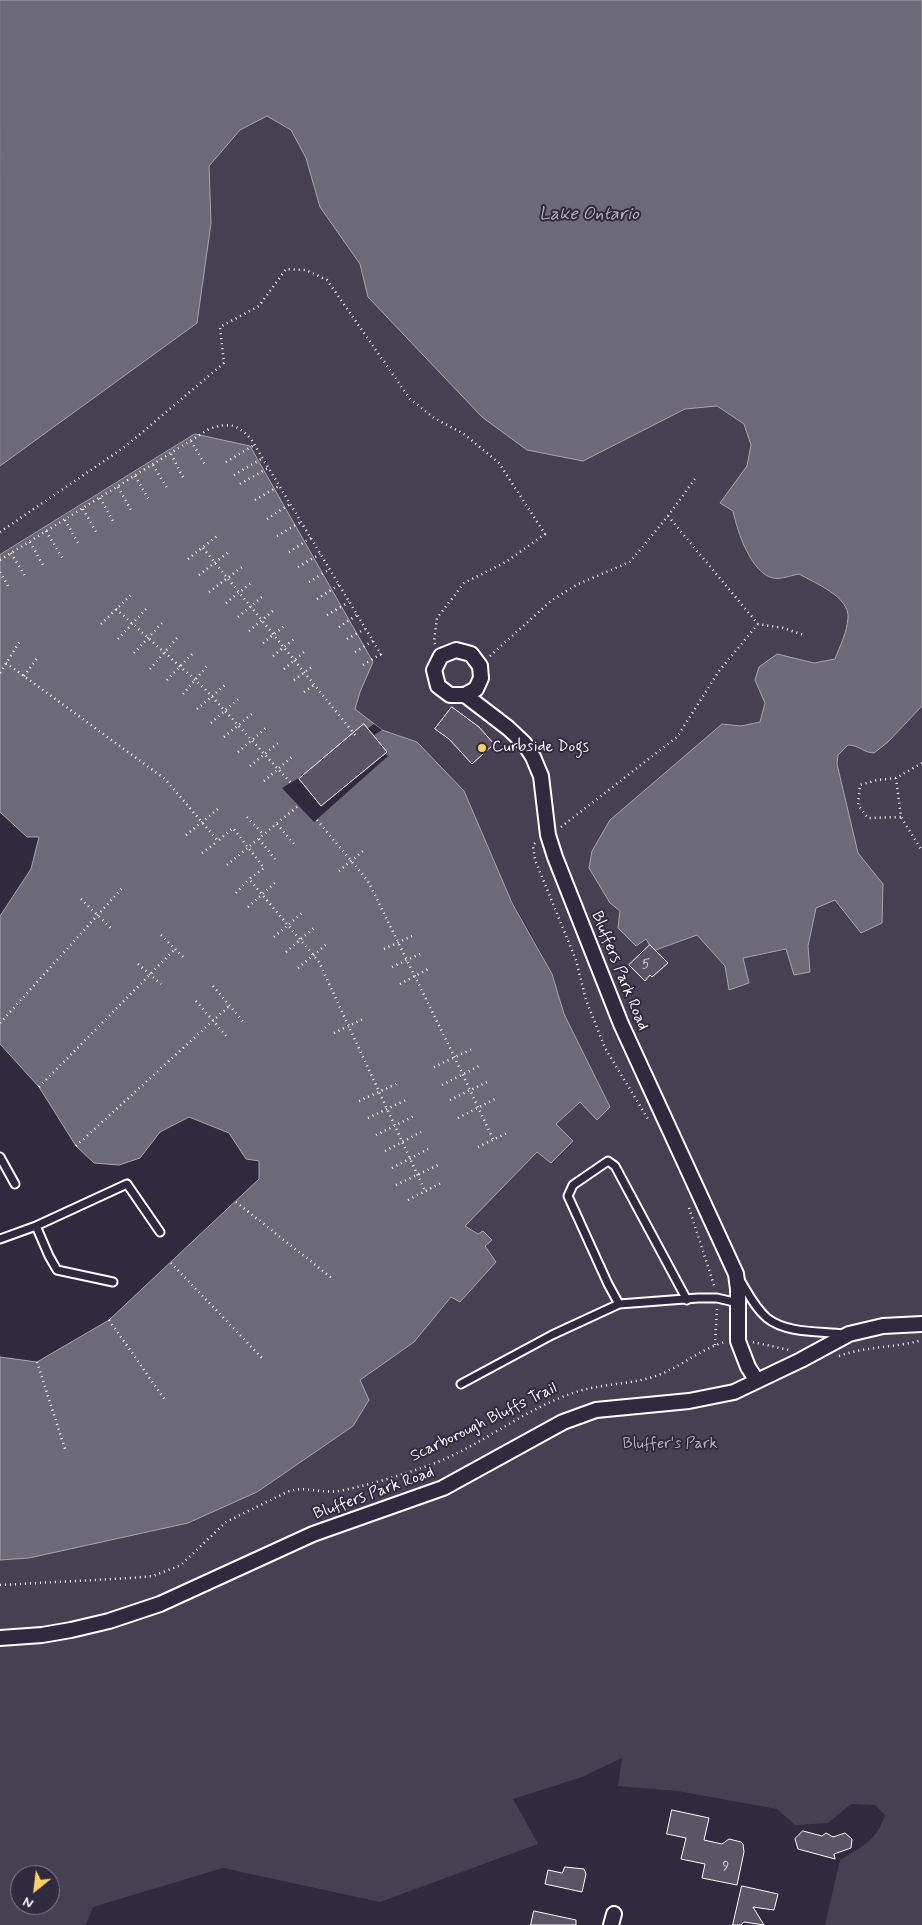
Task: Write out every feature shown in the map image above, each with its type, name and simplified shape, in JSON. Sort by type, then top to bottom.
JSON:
[{"type":"street","points":[[441,656],[456,650],[471,654],[480,666],[481,678],[476,689],[466,695]]},
{"type":"street","name":"Bluffers Park Road","points":[[441,656],[434,670],[438,686],[450,695],[466,695],[524,743],[532,757],[540,776],[548,835],[554,857],[620,1024],[736,1274],[738,1341],[740,1349],[757,1381]]},
{"type":"street","name":"Bluffers Park Road","points":[[0,1638],[42,1635],[71,1630],[109,1621],[160,1604],[313,1534],[442,1488],[579,1415],[596,1410],[712,1397],[734,1392],[849,1334],[883,1326],[922,1324]]},
{"type":"lane","points":[[0,1157],[15,1184]]},
{"type":"lane","points":[[619,1304],[568,1196],[573,1185],[608,1161],[615,1166],[687,1300]]},
{"type":"lane","points":[[0,1239],[36,1226],[127,1184],[160,1232]]},
{"type":"lane","points":[[36,1226],[57,1270],[113,1282]]},
{"type":"lane","name":"Bluffers Park Road","points":[[736,1274],[760,1311],[776,1324],[792,1328],[849,1334]]},
{"type":"lane","points":[[461,1384],[552,1335],[619,1304],[716,1298],[738,1303]]},
{"type":"path","points":[[0,532],[126,446],[217,369],[224,362],[220,327],[259,306],[286,269],[306,270],[327,280],[410,399],[434,418],[464,434],[498,463],[545,534],[506,562],[464,583],[437,618],[434,641],[441,656]]},
{"type":"path","points":[[0,560],[210,429],[224,424],[241,428],[263,458],[382,655],[363,665]]},
{"type":"path","points":[[191,441],[206,466]]},
{"type":"path","points":[[226,462],[254,445]]},
{"type":"path","points":[[171,454],[184,478]]},
{"type":"path","points":[[234,475],[263,458]]},
{"type":"path","points":[[153,465],[167,488]]},
{"type":"path","points":[[240,484],[268,468]]},
{"type":"path","points":[[135,476],[149,500]]},
{"type":"path","points":[[480,666],[552,600],[578,584],[630,562],[668,516],[697,476]]},
{"type":"path","points":[[255,500],[279,486]]},
{"type":"path","points":[[118,487],[131,510]]},
{"type":"path","points":[[100,498],[113,521]]},
{"type":"path","points":[[266,519],[290,504]]},
{"type":"path","points":[[82,509],[96,532]]},
{"type":"path","points":[[668,516],[758,624],[783,628],[804,635]]},
{"type":"path","points":[[65,519],[78,542]]},
{"type":"path","points":[[277,536],[300,522]]},
{"type":"path","points":[[46,531],[63,559]]},
{"type":"path","points":[[188,559],[217,536]]},
{"type":"path","points":[[289,552],[311,538]]},
{"type":"path","points":[[30,542],[43,565]]},
{"type":"path","points":[[203,548],[356,736]]},
{"type":"path","points":[[199,575],[230,551]]},
{"type":"path","points":[[11,553],[25,576]]},
{"type":"path","points":[[298,567],[320,554]]},
{"type":"path","points":[[208,592],[242,567]]},
{"type":"path","points":[[308,582],[330,569]]},
{"type":"path","points":[[0,572],[8,586]]},
{"type":"path","points":[[226,603],[252,582]]},
{"type":"path","points":[[316,599],[339,585]]},
{"type":"path","points":[[101,624],[130,595]]},
{"type":"path","points":[[238,617],[263,596]]},
{"type":"path","points":[[327,615],[349,602]]},
{"type":"path","points":[[116,609],[195,680],[226,711],[291,783]]},
{"type":"path","points":[[118,639],[146,609]]},
{"type":"path","points":[[249,631],[274,610]]},
{"type":"path","points":[[339,627],[357,615]]},
{"type":"path","points":[[134,653],[162,623]]},
{"type":"path","points":[[556,830],[677,737],[720,671],[758,624]]},
{"type":"path","points":[[263,643],[284,626]]},
{"type":"path","points":[[347,639],[366,629]]},
{"type":"path","points":[[150,669],[178,637]]},
{"type":"path","points":[[273,656],[294,639]]},
{"type":"path","points":[[0,673],[20,641]]},
{"type":"path","points":[[355,652],[373,641]]},
{"type":"path","points":[[284,669],[304,652]]},
{"type":"path","points":[[167,680],[193,653]]},
{"type":"path","points":[[24,676],[38,657]]},
{"type":"path","points":[[6,663],[166,779],[218,841]]},
{"type":"path","points":[[182,694],[207,666]]},
{"type":"path","points":[[294,680],[313,666]]},
{"type":"path","points":[[197,709],[225,685]]},
{"type":"path","points":[[304,692],[314,685]]},
{"type":"path","points":[[211,723],[238,699]]},
{"type":"path","points":[[224,737],[252,713]]},
{"type":"path","points":[[238,752],[266,728]]},
{"type":"path","points":[[250,766],[266,755],[278,742]]},
{"type":"path","points":[[264,781],[292,757]]},
{"type":"path","points":[[901,818],[868,818],[858,805],[860,785],[877,780],[896,778],[922,763]]},
{"type":"path","points":[[896,778],[901,818],[922,852]]},
{"type":"path","points":[[227,865],[298,806]]},
{"type":"path","points":[[186,835],[219,808]]},
{"type":"path","points":[[247,817],[264,835]]},
{"type":"path","points":[[317,820],[368,882],[493,1139]]},
{"type":"path","points":[[276,824],[294,844]]},
{"type":"path","points":[[202,853],[233,828],[264,868],[249,879],[236,893]]},
{"type":"path","points":[[259,839],[275,859]]},
{"type":"path","points":[[539,841],[533,846],[535,860],[576,960],[586,1000],[605,1048],[649,1121]]},
{"type":"path","points":[[339,871],[363,851]]},
{"type":"path","points":[[249,879],[319,962],[425,1191]]},
{"type":"path","points":[[248,907],[277,881]]},
{"type":"path","points":[[0,1023],[124,886]]},
{"type":"path","points":[[81,899],[111,928]]},
{"type":"path","points":[[274,937],[302,913]]},
{"type":"path","points":[[286,952],[314,928]]},
{"type":"path","points":[[161,936],[184,958]]},
{"type":"path","points":[[384,949],[412,936]]},
{"type":"path","points":[[298,968],[328,943]]},
{"type":"path","points":[[39,1087],[175,949]]},
{"type":"path","points":[[392,967],[422,953]]},
{"type":"path","points":[[138,964],[161,984]]},
{"type":"path","points":[[400,984],[430,968]]},
{"type":"path","points":[[213,986],[245,1024]]},
{"type":"path","points":[[196,1001],[228,1038]]},
{"type":"path","points":[[76,1146],[229,1006]]},
{"type":"path","points":[[334,1033],[363,1019]]},
{"type":"path","points":[[434,1067],[472,1049]]},
{"type":"path","points":[[442,1085],[479,1066]]},
{"type":"path","points":[[450,1100],[487,1082]]},
{"type":"path","points":[[359,1102],[398,1083]]},
{"type":"path","points":[[458,1118],[495,1099]]},
{"type":"path","points":[[368,1118],[406,1100]]},
{"type":"path","points":[[376,1135],[414,1116]]},
{"type":"path","points":[[385,1151],[421,1132]]},
{"type":"path","points":[[478,1147],[506,1133]]},
{"type":"path","points":[[392,1168],[428,1149]]},
{"type":"path","points":[[396,1185],[438,1165]]},
{"type":"path","points":[[408,1200],[443,1182]]},
{"type":"path","points":[[236,1202],[333,1279]]},
{"type":"path","points":[[688,1206],[701,1251],[714,1283]]},
{"type":"path","points":[[171,1263],[262,1358]]},
{"type":"path","points":[[715,1345],[717,1309]]},
{"type":"path","points":[[109,1320],[164,1400]]},
{"type":"path","points":[[836,1358],[864,1349],[903,1345],[922,1340]]},
{"type":"path","points":[[748,1341],[780,1347],[794,1353]]},
{"type":"path","name":"Scarborough Bluffs Trail","points":[[0,1586],[153,1576],[189,1558],[226,1522],[287,1492],[300,1489],[337,1491],[428,1466],[546,1404],[576,1392],[660,1375],[715,1345],[727,1342]]},
{"type":"path","points":[[37,1362],[65,1449]]},
{"type":"green space","name":"Bluffer's Park","points":[[267,116],[291,130],[306,158],[320,207],[360,264],[369,297],[583,461],[685,409],[717,406],[744,424],[751,445],[747,466],[721,503],[733,511],[736,527],[773,579],[799,574],[838,597],[847,610],[847,628],[836,659],[814,663],[777,654],[755,680],[765,703],[760,722],[741,726],[722,724],[610,820],[610,903],[620,911],[636,946],[646,939],[654,951],[697,935],[725,966],[729,990],[749,983],[743,958],[808,946],[816,908],[883,885],[858,853],[837,764],[838,755],[848,745],[856,745],[869,753],[888,742],[922,706],[922,1925],[825,1925],[840,1860],[873,1837],[882,1824],[885,1815],[875,1805],[851,1804],[828,1823],[795,1825],[777,1809],[678,1791],[618,1786],[622,1758],[582,1777],[513,1799],[538,1844],[380,1902],[223,1868],[93,1907],[86,1925],[0,1925],[0,1560],[29,1558],[188,1523],[257,1492],[353,1426],[369,1400],[360,1380],[414,1342],[451,1297],[491,1240],[483,1231],[478,1234],[464,1226],[537,1152],[572,1141],[556,1124],[580,1102],[610,1107],[564,1014],[552,974],[533,937],[417,742],[382,730],[355,709],[360,692],[195,434],[0,555],[0,466],[197,323],[211,223],[209,166],[240,130]]},
{"type":"water","name":"Lake Ontario","points":[[0,0],[922,0],[922,706],[888,742],[874,753],[848,745],[838,755],[837,764],[858,853],[883,884],[882,923],[861,933],[835,900],[816,908],[808,946],[810,972],[794,975],[786,949],[743,958],[749,983],[729,990],[725,966],[697,935],[653,951],[646,939],[636,946],[618,928],[620,911],[610,903],[589,868],[592,851],[610,820],[722,724],[741,726],[760,722],[765,703],[755,680],[759,667],[777,654],[814,663],[835,659],[846,628],[847,610],[838,597],[799,574],[773,578],[765,575],[752,560],[742,540],[733,511],[720,503],[747,466],[751,445],[744,424],[717,406],[685,409],[583,461],[527,450],[482,417],[368,297],[360,264],[320,207],[306,158],[291,130],[267,116],[240,130],[209,166],[211,223],[197,323],[0,466]]},
{"type":"water","points":[[195,434],[250,446],[373,662],[355,709],[382,730],[417,742],[464,791],[512,903],[552,974],[564,1014],[610,1107],[597,1120],[580,1102],[556,1124],[573,1141],[551,1163],[537,1152],[465,1226],[478,1234],[483,1231],[492,1240],[485,1246],[496,1262],[460,1302],[451,1297],[414,1342],[360,1380],[369,1400],[353,1426],[257,1492],[188,1523],[29,1558],[0,1560],[0,1357],[37,1362],[109,1320],[259,1179],[259,1161],[246,1159],[229,1133],[189,1117],[160,1132],[140,1158],[119,1165],[94,1163],[76,1146],[39,1087],[0,1044],[0,916],[31,869],[39,837],[27,837],[0,812],[0,555]]},
{"type":"pier","points":[[374,724],[382,730],[370,738],[388,756],[314,822],[282,788]]},
{"type":"building","points":[[452,707],[479,727],[494,744],[472,764],[449,739],[435,729]]},
{"type":"building","points":[[364,724],[387,752],[321,806],[299,779]]},
{"type":"building","points":[[650,945],[668,963],[652,977],[650,975],[645,981],[629,965]]},
{"type":"building","points":[[672,1810],[709,1818],[704,1840],[722,1844],[729,1839],[743,1844],[744,1852],[737,1885],[702,1878],[705,1864],[681,1859],[686,1838],[667,1834]]},
{"type":"building","points":[[803,1831],[822,1836],[826,1833],[833,1837],[845,1833],[852,1839],[851,1848],[834,1854],[835,1859],[798,1849],[795,1839]]},
{"type":"building","points":[[565,1867],[584,1869],[586,1874],[582,1892],[545,1884],[548,1870],[562,1873]]},
{"type":"building","points":[[742,1886],[778,1894],[774,1910],[753,1907],[764,1925],[744,1922],[741,1925],[733,1925]]},
{"type":"building","points":[[534,1911],[576,1920],[576,1925],[531,1925]]},
{"type":"place","name":"Curbside Dogs","points":[[482,748]]}]
